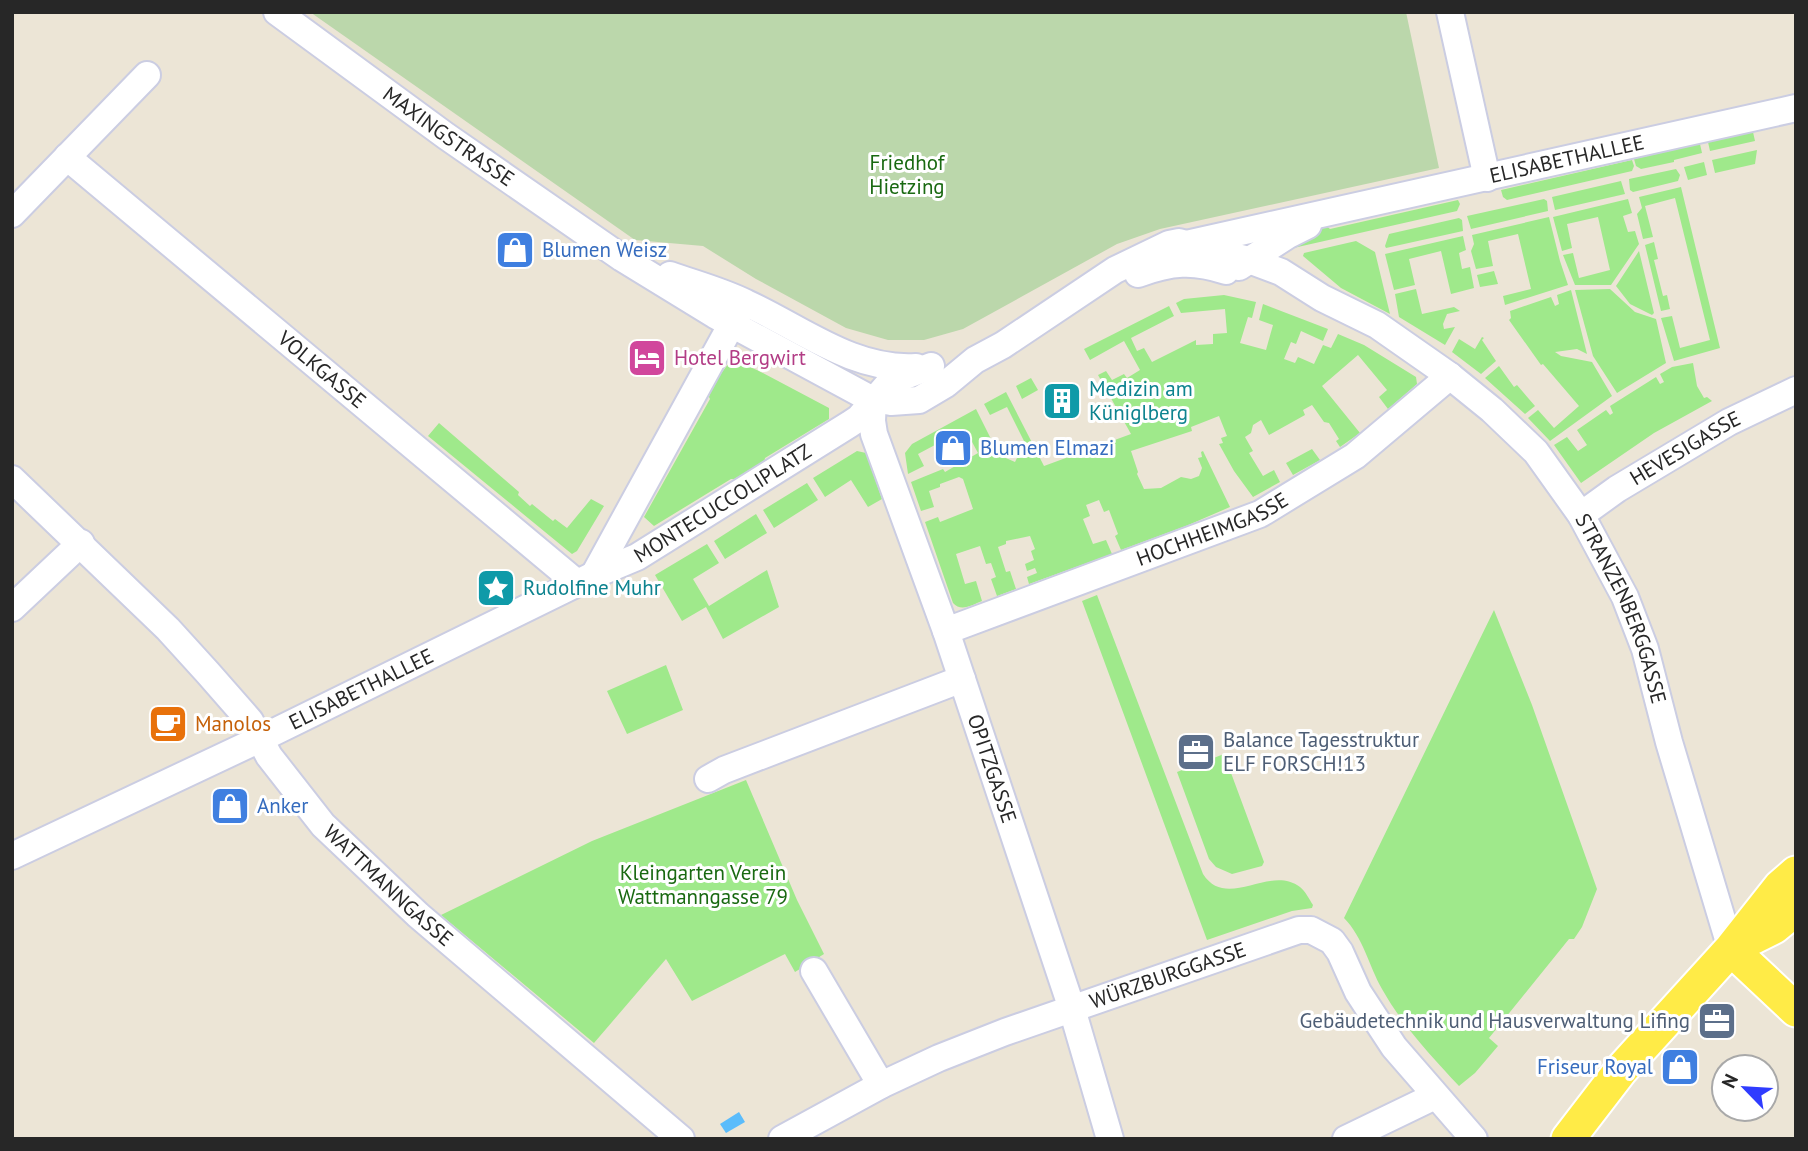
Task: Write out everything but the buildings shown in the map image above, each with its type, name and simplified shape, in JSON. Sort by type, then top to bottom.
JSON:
[{"type":"main road","points":[[1568,1139],[1621,1070],[1731,949],[1767,902],[1796,873]]},
{"type":"main road","points":[[1731,949],[1774,927],[1796,909]]},
{"type":"main road","points":[[1731,949],[1796,1010]]},
{"type":"street","name":"MAXINGSTRASSE","points":[[277,12],[446,136],[622,258],[738,313]]},
{"type":"street","points":[[1450,12],[1487,178]]},
{"type":"street","points":[[12,214],[147,75]]},
{"type":"street","name":"ELISABETHALLEE","points":[[1189,243],[1796,108]]},
{"type":"street","name":"VOLKGASSE","points":[[66,157],[586,579]]},
{"type":"street","name":"ELISABETHALLEE","points":[[1240,263],[1288,235],[1338,211]]},
{"type":"street","points":[[1240,263],[1248,242],[1269,225]]},
{"type":"street","name":"STRANZENBERGGASSE","points":[[1069,303],[1115,270],[1169,244],[1189,243],[1240,263],[1270,287],[1322,298],[1377,325],[1450,376],[1492,410],[1536,452],[1581,515],[1625,597],[1645,649],[1731,949]]},
{"type":"street","name":"STRANZENBERGGASSE","points":[[1069,303],[1163,265],[1240,263]]},
{"type":"street","points":[[738,313],[873,399],[906,403],[919,400],[946,384],[975,360],[1069,303]]},
{"type":"street","points":[[738,313],[878,366],[905,368],[975,360]]},
{"type":"street","name":"MONTECUCCOLIPLATZ","points":[[586,579],[738,313]]},
{"type":"street","points":[[844,354],[873,399]]},
{"type":"street","name":"MONTECUCCOLIPLATZ","points":[[586,579],[637,557],[859,418],[890,382],[931,366]]},
{"type":"street","name":"HOCHHEIMGASSE","points":[[946,631],[1260,514],[1354,456],[1450,376]]},
{"type":"street","name":"HEVESIGASSE","points":[[1581,515],[1617,489],[1729,422],[1796,390]]},
{"type":"street","name":"OPITZGASSE","points":[[873,399],[874,434],[946,631],[1072,1009],[1110,1139]]},
{"type":"street","name":"WATTMANNGASSE","points":[[12,479],[168,629],[250,721],[270,756],[323,825],[418,915],[681,1139]]},
{"type":"street","points":[[12,608],[81,543]]},
{"type":"street","name":"ELISABETHALLEE","points":[[12,856],[260,739],[586,579]]},
{"type":"street","points":[[708,779],[724,770],[962,679]]},
{"type":"street","name":"WÜRZBURGGASSE","points":[[782,1139],[881,1085],[983,1040],[1298,930],[1311,930],[1332,942],[1373,1018],[1394,1047],[1474,1139]]},
{"type":"street","points":[[814,971],[881,1085]]},
{"type":"street","points":[[1346,1139],[1435,1096]]},
{"type":"green space","name":"Friedhof Hietzing","points":[[310,12],[1406,12],[1439,168],[1160,229],[1117,244],[963,329],[924,340],[888,340],[846,328],[756,279],[703,246],[635,240]]},
{"type":"green space","points":[[1753,132],[1755,141],[1710,151],[1708,142]]},
{"type":"green space","points":[[1700,144],[1702,153],[1674,162],[1641,169],[1636,166],[1634,159]]},
{"type":"green space","points":[[1757,150],[1755,164],[1715,173],[1712,160]]},
{"type":"green space","points":[[1632,160],[1632,171],[1507,200],[1501,190]]},
{"type":"green space","points":[[1704,162],[1707,175],[1688,180],[1684,167]]},
{"type":"green space","points":[[1676,169],[1680,175],[1678,181],[1633,192],[1630,190],[1629,179]]},
{"type":"green space","points":[[1621,181],[1625,194],[1555,210],[1552,197]]},
{"type":"green space","points":[[1681,187],[1720,348],[1674,361],[1661,318],[1672,316],[1680,348],[1710,340],[1675,198],[1645,206],[1653,237],[1643,239],[1637,214],[1642,208],[1639,197]]},
{"type":"green space","points":[[1544,199],[1547,201],[1548,211],[1471,229],[1467,216]]},
{"type":"green space","points":[[1628,199],[1632,213],[1623,216],[1628,232],[1635,231],[1639,244],[1611,285],[1575,285],[1563,255],[1573,253],[1579,278],[1610,270],[1598,217],[1567,224],[1572,248],[1562,251],[1553,217]]},
{"type":"green space","points":[[1458,200],[1460,204],[1457,211],[1280,251],[1280,245],[1325,225],[1330,229]]},
{"type":"green space","points":[[1549,217],[1568,285],[1505,305],[1503,296],[1531,289],[1518,234],[1488,241],[1493,266],[1476,269],[1471,251],[1474,244],[1472,235]]},
{"type":"green space","points":[[1459,218],[1462,220],[1463,231],[1386,248],[1385,246],[1389,234]]},
{"type":"green space","points":[[1463,236],[1466,250],[1459,253],[1462,269],[1470,267],[1474,288],[1451,294],[1441,251],[1409,259],[1415,285],[1394,290],[1385,254]]},
{"type":"green space","points":[[1356,241],[1375,252],[1390,314],[1341,288],[1303,256],[1304,253]]},
{"type":"green space","points":[[1654,242],[1658,259],[1654,260],[1663,296],[1667,295],[1670,309],[1661,311],[1645,245]]},
{"type":"green space","points":[[1639,251],[1654,313],[1652,315],[1630,304],[1616,286]]},
{"type":"green space","points":[[1494,271],[1498,284],[1480,287],[1477,275]]},
{"type":"green space","points":[[1416,289],[1422,314],[1454,307],[1460,311],[1447,314],[1444,329],[1455,327],[1445,345],[1399,317],[1395,294]]},
{"type":"green space","points":[[1610,289],[1635,312],[1656,319],[1666,363],[1617,393],[1593,356],[1575,290]]},
{"type":"green space","points":[[1571,290],[1587,354],[1577,349],[1555,352],[1561,356],[1592,362],[1612,396],[1550,441],[1528,418],[1538,410],[1554,428],[1579,406],[1543,364],[1541,365],[1509,320],[1510,311],[1551,297],[1555,306],[1559,304],[1557,295]]},
{"type":"green space","points":[[1224,295],[1256,302],[1240,343],[1266,350],[1273,325],[1259,320],[1263,304],[1328,329],[1323,341],[1301,331],[1296,344],[1291,342],[1284,359],[1295,363],[1298,357],[1314,364],[1323,345],[1331,348],[1338,334],[1364,345],[1416,377],[1417,384],[1388,409],[1379,397],[1387,390],[1358,355],[1322,386],[1360,433],[1340,447],[1336,441],[1339,439],[1329,423],[1324,422],[1312,405],[1303,410],[1305,415],[1269,435],[1261,420],[1253,425],[1251,433],[1245,437],[1253,451],[1249,453],[1263,476],[1274,470],[1280,482],[1253,497],[1219,444],[1223,443],[1221,438],[1227,436],[1219,416],[1191,427],[1192,431],[1131,451],[1144,489],[1161,488],[1181,477],[1191,479],[1199,476],[1202,468],[1198,458],[1202,457],[1203,451],[1230,507],[1121,550],[1109,510],[1104,512],[1099,500],[1086,505],[1090,516],[1083,519],[1093,544],[1106,540],[1112,554],[1029,584],[1027,577],[1037,573],[1035,568],[1027,571],[1025,564],[1034,560],[1031,551],[1035,549],[1030,536],[1006,541],[1006,544],[998,547],[1006,572],[1010,571],[1016,589],[997,596],[991,579],[996,577],[991,563],[986,564],[980,546],[956,554],[965,584],[976,581],[982,601],[971,606],[956,606],[925,522],[938,517],[940,522],[973,509],[963,479],[959,477],[929,491],[934,507],[921,511],[911,482],[943,469],[945,472],[978,453],[965,429],[918,454],[924,466],[908,474],[905,453],[912,444],[976,409],[999,455],[1015,462],[1016,456],[1028,449],[1007,407],[990,415],[984,404],[1006,392],[1044,466],[1131,434],[1098,375],[1106,371],[1112,380],[1124,374],[1127,378],[1140,370],[1124,341],[1090,360],[1084,349],[1169,306],[1174,316],[1131,338],[1137,351],[1144,348],[1152,362],[1196,340],[1196,345],[1213,344],[1213,334],[1227,333],[1225,309],[1181,313],[1176,303],[1184,299]]},
{"type":"green space","points":[[1482,337],[1496,361],[1481,374],[1452,352],[1459,339],[1475,349]]},
{"type":"green space","points":[[732,359],[829,408],[829,419],[765,458],[762,474],[746,479],[731,479],[654,526],[644,517],[710,399],[713,384]]},
{"type":"green space","points":[[1693,363],[1697,386],[1704,398],[1712,401],[1654,433],[1581,483],[1554,445],[1567,437],[1578,451],[1587,445],[1577,430],[1606,410],[1610,415],[1613,413],[1610,406],[1656,377],[1660,384],[1664,382],[1660,374],[1672,367]]},
{"type":"green space","points":[[1499,366],[1514,387],[1517,385],[1535,406],[1525,414],[1485,378]]},
{"type":"green space","points":[[1031,378],[1038,390],[1022,399],[1016,386]]},
{"type":"green space","points":[[439,423],[519,492],[518,495],[530,506],[532,504],[553,521],[555,519],[567,528],[591,499],[604,506],[577,551],[572,554],[428,436]]},
{"type":"green space","points":[[1312,449],[1320,460],[1293,475],[1286,463]]},
{"type":"green space","points":[[857,451],[866,453],[882,499],[868,507],[851,480],[825,497],[813,478]]},
{"type":"green space","points":[[807,483],[818,500],[774,528],[763,510]]},
{"type":"green space","points":[[756,514],[767,533],[725,559],[714,541]]},
{"type":"green space","points":[[707,544],[719,563],[693,579],[709,606],[767,570],[779,607],[723,639],[706,607],[682,621],[655,575]]},
{"type":"green space","points":[[1097,595],[1203,874],[1213,884],[1224,888],[1275,880],[1288,881],[1302,889],[1313,905],[1312,908],[1292,911],[1207,940],[1082,601]]},
{"type":"green space","points":[[1494,610],[1532,705],[1597,889],[1582,927],[1574,939],[1569,939],[1489,1038],[1498,1046],[1475,1073],[1459,1086],[1399,1015],[1382,989],[1356,934],[1344,918]]},
{"type":"green space","points":[[666,665],[683,710],[627,734],[607,691]]},
{"type":"green space","points":[[1224,754],[1264,862],[1262,866],[1232,874],[1216,867],[1209,859],[1177,772]]},
{"type":"green space","name":"Kleingarten Verein Wattmanngasse 79","points":[[746,780],[797,900],[824,954],[795,972],[785,954],[692,1001],[666,959],[594,1043],[441,915],[592,841]]},
{"type":"water","points":[[739,1112],[745,1122],[726,1133],[720,1124]]},
{"type":"place","name":"Blumen Weisz","points":[[515,250]]},
{"type":"place","name":"Hotel Bergwirt","points":[[647,358]]},
{"type":"place","name":"Medizin am Küniglberg","points":[[1062,401]]},
{"type":"place","name":"Blumen Elmazi","points":[[953,448]]},
{"type":"place","name":"Rudolfine Muhr","points":[[496,588]]},
{"type":"place","name":"Manolos","points":[[168,724]]},
{"type":"place","name":"Balance Tagesstruktur ELF FORSCH!13","points":[[1196,752]]},
{"type":"place","name":"Anker","points":[[230,806]]},
{"type":"place","name":"Gebäudetechnik und Hausverwaltung Lifing","points":[[1717,1021]]},
{"type":"place","name":"Friseur Royal","points":[[1680,1067]]}]
